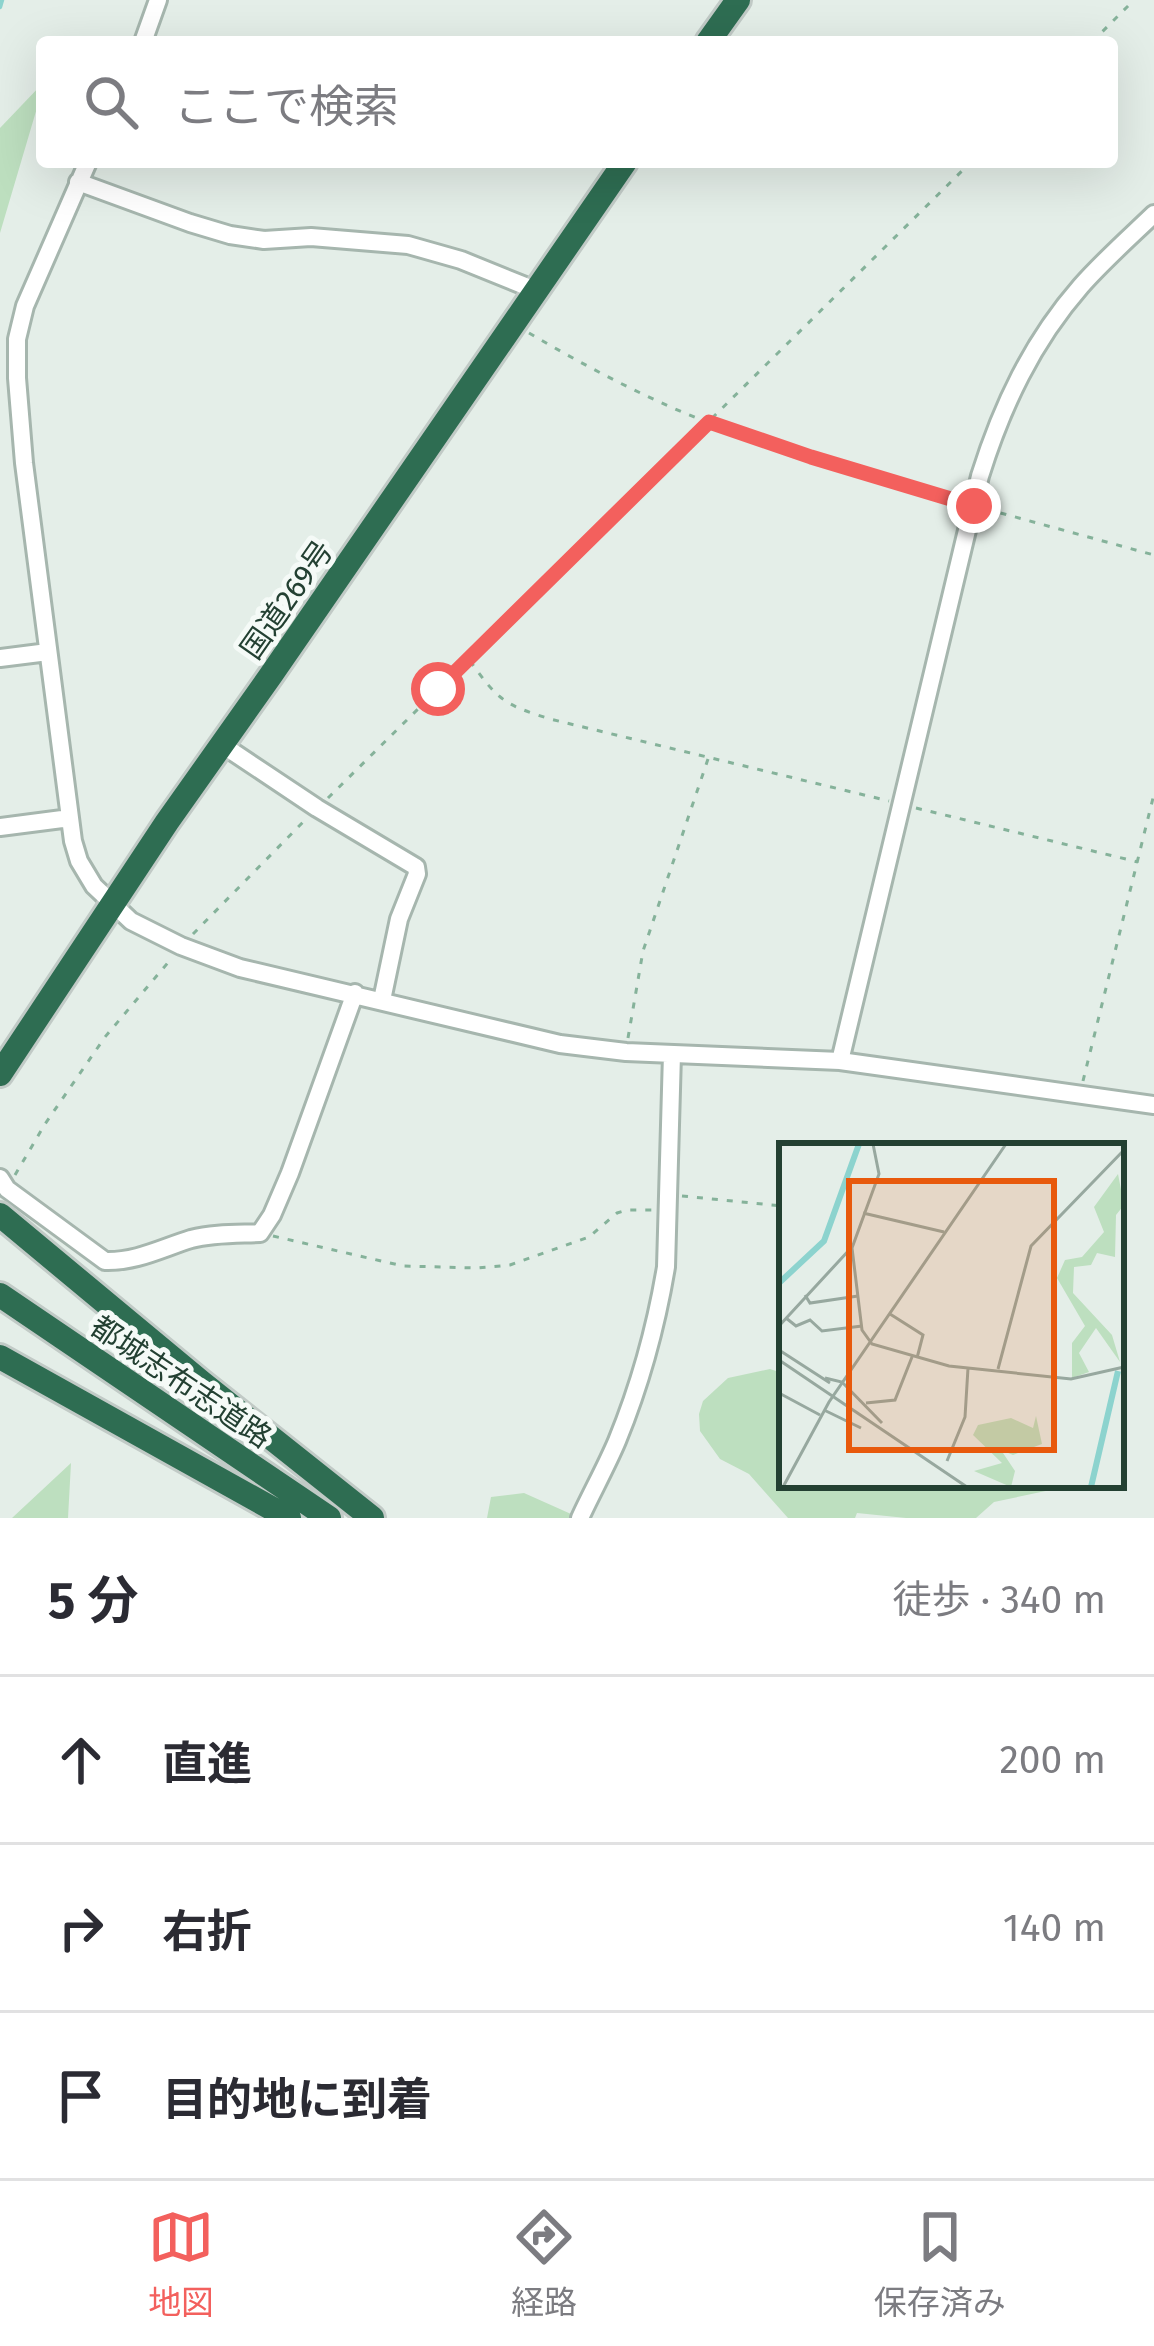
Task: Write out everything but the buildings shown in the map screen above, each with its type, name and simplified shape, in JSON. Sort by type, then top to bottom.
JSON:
[{"type":"highway","points":[[712,36],[738,0]]},
{"type":"highway","name":"国道269号","points":[[0,1074],[220,744],[621,168]]},
{"type":"highway","points":[[0,1215],[372,1518]]},
{"type":"highway","name":"都城志布志道路","points":[[0,1294],[328,1518]]},
{"type":"highway","points":[[0,1357],[289,1518]]},
{"type":"street","points":[[144,36],[158,0]]},
{"type":"street","points":[[85,168],[26,306],[8,378],[24,463],[70,818],[80,861],[94,886],[131,921],[240,968],[560,1044],[626,1052],[840,1061],[1154,1105]]},
{"type":"street","points":[[78,182],[230,235],[408,244],[536,290]]},
{"type":"street","points":[[840,1061],[992,437],[1024,365],[1080,287],[1154,214]]},
{"type":"street","points":[[0,658],[49,652]]},
{"type":"street","points":[[220,744],[416,867],[382,1000]]},
{"type":"street","points":[[0,827],[70,818]]},
{"type":"street","points":[[4,1183],[105,1261],[148,1255],[214,1234],[260,1233],[290,1173],[355,993]]},
{"type":"street","points":[[580,1518],[616,1442],[654,1331],[666,1268],[672,1054]]},
{"type":"path","points":[[1098,36],[1134,0]]},
{"type":"path","points":[[4,1183],[105,1037],[181,946],[965,168]]},
{"type":"path","points":[[512,324],[583,364],[709,422],[974,506],[1154,555]]},
{"type":"path","points":[[469,659],[496,696],[550,719],[1138,862]]},
{"type":"path","points":[[626,1052],[643,951],[708,757]]},
{"type":"path","points":[[1080,1095],[1154,794]]},
{"type":"path","points":[[260,1233],[403,1265],[478,1268],[510,1265],[589,1237],[617,1213],[628,1210],[668,1202],[779,1206]]},
{"type":"green space","points":[[36,90],[36,111],[0,233],[0,128]]},
{"type":"green space","points":[[770,1369],[779,1372],[779,1488],[1060,1488],[994,1502],[976,1518],[857,1513],[855,1518],[788,1518],[749,1474],[720,1459],[700,1431],[703,1401],[728,1378]]},
{"type":"green space","points":[[71,1463],[68,1518],[12,1518]]},
{"type":"green space","points":[[524,1493],[580,1518],[487,1518],[491,1497]]},
{"type":"waterway","points":[[0,7],[2,0]]},
{"type":"route","points":[[438,689],[709,422],[974,506]]}]
